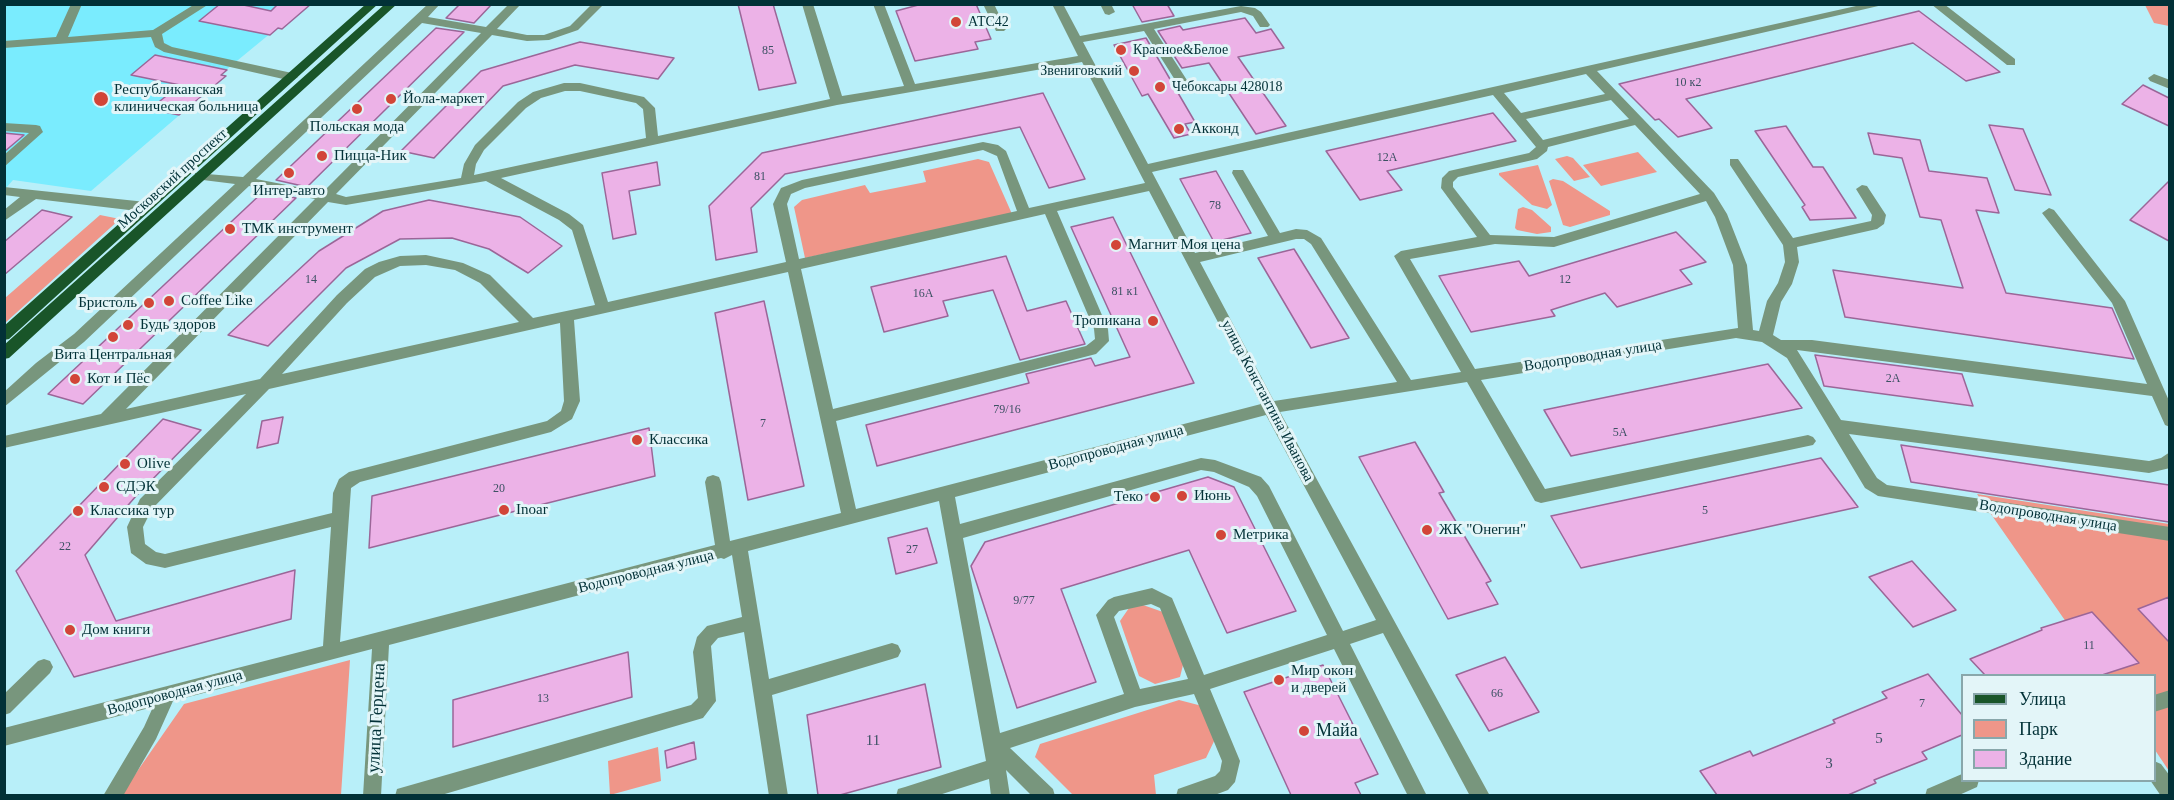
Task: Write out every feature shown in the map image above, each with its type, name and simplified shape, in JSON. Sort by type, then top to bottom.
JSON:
[{"type":"main road","name":"Московский проспект","points":[[4,335],[373,4]]},
{"type":"main road","name":"Московский проспект","points":[[4,354],[392,4]]},
{"type":"street","points":[[60,41],[77,4]]},
{"type":"street","points":[[4,45],[156,33],[204,4]]},
{"type":"street","points":[[4,401],[41,367],[79,338],[435,4]]},
{"type":"street","points":[[105,420],[516,4]]},
{"type":"street","points":[[419,19],[527,38],[560,35],[586,19],[599,4]]},
{"type":"street","points":[[807,4],[837,101]]},
{"type":"street","points":[[878,4],[910,87]]},
{"type":"street","points":[[988,4],[1000,29]]},
{"type":"street","name":"улица Константина Иванова","points":[[1057,4],[1270,408],[1481,795]]},
{"type":"street","points":[[1145,169],[1882,4]]},
{"type":"street","points":[[1936,4],[2011,62]]},
{"type":"street","points":[[1076,40],[1241,9],[1251,10],[1257,14],[1264,25]]},
{"type":"street","points":[[1147,27],[1186,88]]},
{"type":"street","points":[[156,33],[159,45],[168,50],[292,76]]},
{"type":"street","points":[[200,176],[346,201],[467,181],[837,101],[1085,58]]},
{"type":"street","points":[[1589,70],[1709,196],[1727,226],[1738,255],[1746,333]]},
{"type":"street","points":[[2154,78],[2169,85]]},
{"type":"street","points":[[467,181],[470,164],[479,148],[522,105],[537,95],[564,87],[580,87],[640,100],[649,108],[653,142]]},
{"type":"street","points":[[1487,241],[1447,188],[1447,180],[1454,174],[1539,154],[1543,148],[1496,91]]},
{"type":"street","points":[[1519,117],[1613,96]]},
{"type":"street","points":[[1542,144],[1637,121]]},
{"type":"street","points":[[4,127],[36,129],[37,132],[4,164]]},
{"type":"street","points":[[850,518],[780,204],[786,191],[802,184],[983,146],[994,148],[1002,154],[1025,214]]},
{"type":"street","points":[[1734,162],[1790,244],[1792,262],[1785,284],[1774,301],[1766,337]]},
{"type":"street","points":[[1238,173],[1276,238]]},
{"type":"street","points":[[487,176],[564,217],[578,228],[603,308]]},
{"type":"street","points":[[4,442],[1154,185]]},
{"type":"street","points":[[1790,244],[1877,224],[1879,215],[1862,189]]},
{"type":"street","points":[[4,191],[146,207]]},
{"type":"street","points":[[4,217],[32,195]]},
{"type":"street","points":[[1709,196],[1554,242],[1508,239],[1401,256],[1541,496],[1808,441]]},
{"type":"street","points":[[827,417],[1091,350],[1102,341],[1101,329],[1049,209]]},
{"type":"street","points":[[2049,213],[2118,301],[2169,422]]},
{"type":"street","points":[[1192,259],[1276,238],[1296,234],[1307,235],[1316,241],[1407,386]]},
{"type":"street","points":[[339,518],[165,561],[152,559],[137,548],[135,527],[146,504],[265,384],[342,299],[370,273],[384,265],[399,261],[426,260],[458,266],[485,279],[530,324]]},
{"type":"street","points":[[331,653],[341,493],[345,484],[355,477],[551,426],[567,415],[572,401],[567,316]]},
{"type":"street","name":"Водопроводная улица","points":[[4,737],[731,550],[1270,408],[1746,333],[1766,337],[1782,345],[1800,364],[1871,483],[1884,491],[2169,534]]},
{"type":"street","points":[[1782,345],[1812,345],[2156,391]]},
{"type":"street","points":[[1837,426],[2149,467],[2166,464],[2169,458]]},
{"type":"street","points":[[954,532],[1196,465],[1210,465],[1250,480],[1263,491],[1418,795]]},
{"type":"street","points":[[713,482],[751,622],[779,795]]},
{"type":"street","points":[[946,493],[1002,795]]},
{"type":"street","points":[[1135,699],[1105,615],[1114,605],[1145,596],[1158,597],[1166,603],[1229,752],[1231,769],[1221,783],[1185,795]]},
{"type":"street","points":[[404,795],[697,712],[707,701],[703,643],[713,632],[751,622]]},
{"type":"street","points":[[993,744],[1135,699],[1201,684],[1388,624]]},
{"type":"street","name":"улица Герцена","points":[[372,795],[381,640]]},
{"type":"street","points":[[762,689],[892,651]]},
{"type":"street","points":[[4,707],[44,667]]},
{"type":"street","points":[[112,795],[150,734],[167,695]]},
{"type":"street","points":[[993,744],[1046,795]]},
{"type":"street","points":[[905,795],[997,767]]},
{"type":"street","points":[[2156,773],[2169,792]]},
{"type":"street","points":[[1934,795],[1965,782]]},
{"type":"shaded area","name":"Республиканская клиническая больница","points":[[5,5],[311,5],[282,29],[277,28],[221,74],[225,76],[91,191],[13,180],[5,189]]},
{"type":"green space","points":[[2145,5],[2169,5],[2169,26],[2154,23]]},
{"type":"green space","points":[[1638,152],[1657,172],[1601,186],[1583,165]]},
{"type":"green space","points":[[1567,156],[1573,158],[1590,177],[1574,181],[1555,159]]},
{"type":"green space","points":[[978,159],[989,162],[1012,214],[805,258],[794,207],[802,200],[865,185],[870,193],[926,182],[923,171]]},
{"type":"green space","points":[[1538,165],[1552,205],[1547,209],[1532,205],[1499,175],[1499,173]]},
{"type":"green space","points":[[1553,179],[1563,181],[1610,211],[1610,215],[1570,227],[1563,225],[1549,181]]},
{"type":"green space","points":[[1523,207],[1532,210],[1551,227],[1551,232],[1537,234],[1517,230],[1515,228],[1518,209]]},
{"type":"green space","points":[[100,215],[120,219],[5,323],[5,298]]},
{"type":"green space","points":[[1977,494],[2169,524],[2169,771],[2156,752],[2156,674],[2102,674]]},
{"type":"green space","points":[[1143,605],[1163,612],[1184,661],[1180,677],[1155,684],[1139,676],[1120,621],[1129,608]]},
{"type":"green space","points":[[350,660],[341,795],[120,796],[184,704]]},
{"type":"green space","points":[[1179,700],[1206,707],[1216,737],[1206,758],[1154,775],[1156,795],[1073,795],[1035,757],[1040,744]]},
{"type":"green space","points":[[658,747],[661,781],[610,795],[608,761]]},
{"type":"building","points":[[220,4],[239,4],[271,11],[278,4],[311,4],[282,29],[278,28],[270,35],[199,21]]},
{"type":"building","points":[[460,4],[492,4],[474,23],[446,18]]},
{"type":"building","points":[[738,4],[773,4],[796,83],[759,90]]},
{"type":"building","name":"АТС42","points":[[922,4],[976,4],[991,39],[975,42],[978,49],[915,61],[896,11]]},
{"type":"building","points":[[1132,4],[1167,4],[1174,16],[1142,22]]},
{"type":"building","points":[[1919,11],[2000,72],[1966,81],[1913,43],[1686,99],[1712,128],[1678,137],[1659,119],[1655,120],[1619,84]]},
{"type":"building","points":[[1245,18],[1256,33],[1271,29],[1284,48],[1238,57],[1286,126],[1256,134],[1209,63],[1182,68],[1158,31],[1180,26],[1183,30]]},
{"type":"building","points":[[436,28],[464,32],[307,187],[276,180]]},
{"type":"building","points":[[1146,38],[1195,122],[1185,124],[1191,134],[1174,138],[1148,94],[1142,96],[1114,45]]},
{"type":"building","points":[[580,42],[674,58],[658,79],[575,65],[503,86],[434,158],[401,151],[481,71]]},
{"type":"building","points":[[155,55],[227,70],[221,75],[226,76],[179,115],[150,109],[180,85],[131,75]]},
{"type":"building","points":[[2143,85],[2169,98],[2169,126],[2122,104]]},
{"type":"building","points":[[1043,93],[1085,179],[1049,188],[1020,127],[785,174],[751,208],[757,252],[716,260],[709,206],[762,153]]},
{"type":"building","points":[[1493,113],[1516,141],[1387,171],[1402,190],[1360,200],[1326,151]]},
{"type":"building","points":[[1989,125],[2023,129],[2051,195],[2015,190]]},
{"type":"building","points":[[1786,126],[1813,167],[1823,167],[1856,218],[1810,220],[1802,207],[1805,205],[1755,131]]},
{"type":"building","points":[[4,133],[24,135],[4,152]]},
{"type":"building","points":[[1868,133],[1920,140],[1929,171],[1987,178],[1999,213],[1976,210],[2006,293],[2112,308],[2134,359],[1845,317],[1833,270],[1963,288],[1941,220],[1920,217],[1902,158],[1874,154]]},
{"type":"building","points":[[657,162],[660,185],[629,191],[636,234],[613,239],[602,173]]},
{"type":"building","points":[[1216,171],[1251,233],[1214,242],[1180,179]]},
{"type":"building","points":[[2169,181],[2169,241],[2130,220]]},
{"type":"building","points":[[264,191],[296,198],[83,404],[48,394]]},
{"type":"building","points":[[429,200],[520,217],[562,246],[528,273],[489,249],[452,238],[400,239],[346,268],[268,346],[228,335],[319,251],[383,211]]},
{"type":"building","points":[[42,210],[72,217],[4,275],[4,242]]},
{"type":"building","points":[[1113,217],[1194,383],[877,466],[866,425],[1029,383],[1026,374],[1091,358],[1095,366],[1130,357],[1071,227]]},
{"type":"building","points":[[1676,232],[1706,262],[1680,270],[1692,284],[1617,307],[1605,293],[1551,310],[1555,316],[1471,332],[1439,276],[1519,261],[1529,276]]},
{"type":"building","points":[[1294,249],[1349,338],[1311,348],[1258,258]]},
{"type":"building","points":[[1006,256],[1027,311],[1066,301],[1085,344],[1020,360],[993,290],[943,301],[948,316],[884,332],[871,287]]},
{"type":"building","points":[[764,301],[804,486],[748,500],[715,313]]},
{"type":"building","points":[[1815,355],[1962,374],[1973,406],[1824,386]]},
{"type":"building","points":[[1768,364],[1802,408],[1571,456],[1544,410]]},
{"type":"building","points":[[283,417],[278,443],[257,448],[262,421]]},
{"type":"building","points":[[163,419],[201,430],[136,496],[85,555],[116,621],[295,570],[291,619],[74,677],[16,571]]},
{"type":"building","points":[[649,428],[655,476],[369,548],[372,496]]},
{"type":"building","name":"ЖК \"Онегин\"","points":[[1415,442],[1444,492],[1439,493],[1491,581],[1486,583],[1498,604],[1448,619],[1359,457]]},
{"type":"building","points":[[1901,445],[2169,485],[2169,522],[1911,482]]},
{"type":"building","points":[[1821,458],[1858,507],[1581,568],[1551,516]]},
{"type":"building","points":[[1208,477],[1234,487],[1296,611],[1227,633],[1189,550],[1061,589],[1096,682],[1017,708],[971,566],[985,542]]},
{"type":"building","points":[[927,528],[937,563],[896,574],[888,538]]},
{"type":"building","points":[[1912,561],[1956,610],[1913,627],[1869,577]]},
{"type":"building","points":[[2169,597],[2169,642],[2138,609]]},
{"type":"building","points":[[2092,612],[2139,663],[2105,674],[1984,674],[1970,659],[2042,630],[2041,628]]},
{"type":"building","points":[[628,652],[632,697],[453,747],[453,700]]},
{"type":"building","points":[[1505,657],[1539,712],[1489,731],[1456,675]]},
{"type":"building","points":[[1323,665],[1378,774],[1355,783],[1361,795],[1291,795],[1244,692]]},
{"type":"building","points":[[1928,674],[1961,714],[1961,735],[1922,752],[1927,759],[1874,780],[1876,783],[1848,795],[1717,795],[1700,771],[1750,751],[1753,756],[1835,723],[1833,720],[1887,698],[1882,692]]},
{"type":"building","points":[[925,684],[941,767],[840,795],[818,795],[807,715]]},
{"type":"building","points":[[694,742],[696,759],[667,768],[665,751]]},
{"type":"place","name":"АТС42","points":[[956,22]]},
{"type":"place","name":"Красное&Белое","points":[[1121,50]]},
{"type":"place","name":"Звениговский","points":[[1134,71]]},
{"type":"place","name":"Чебоксары 428018","points":[[1160,87]]},
{"type":"place","name":"Республиканская клиническая больница","points":[[101,99]]},
{"type":"place","name":"Йола-маркет","points":[[391,99]]},
{"type":"place","name":"Польская мода","points":[[357,109]]},
{"type":"place","name":"Акконд","points":[[1179,129]]},
{"type":"place","name":"Пицца-Ник","points":[[322,156]]},
{"type":"place","name":"Интер-авто","points":[[289,173]]},
{"type":"place","name":"ТМК инструмент","points":[[230,229]]},
{"type":"place","name":"Магнит Моя цена","points":[[1116,245]]},
{"type":"place","name":"Coffee Like","points":[[169,301]]},
{"type":"place","name":"Бристоль","points":[[149,303]]},
{"type":"place","name":"Тропикана","points":[[1153,321]]},
{"type":"place","name":"Будь здоров","points":[[128,325]]},
{"type":"place","name":"Вита Центральная","points":[[113,337]]},
{"type":"place","name":"Кот и Пёс","points":[[75,379]]},
{"type":"place","name":"Классика","points":[[637,440]]},
{"type":"place","name":"Olive","points":[[125,464]]},
{"type":"place","name":"СДЭК","points":[[104,487]]},
{"type":"place","name":"Июнь","points":[[1182,496]]},
{"type":"place","name":"Теко","points":[[1155,497]]},
{"type":"place","name":"Inoar","points":[[504,510]]},
{"type":"place","name":"Классика тур","points":[[78,511]]},
{"type":"place","name":"ЖК \"Онегин\"","points":[[1427,530]]},
{"type":"place","name":"Метрика","points":[[1221,535]]},
{"type":"place","name":"Дом книги","points":[[70,630]]},
{"type":"place","name":"Мир окон и дверей","points":[[1279,680]]},
{"type":"place","name":"Майа","points":[[1304,731]]}]
